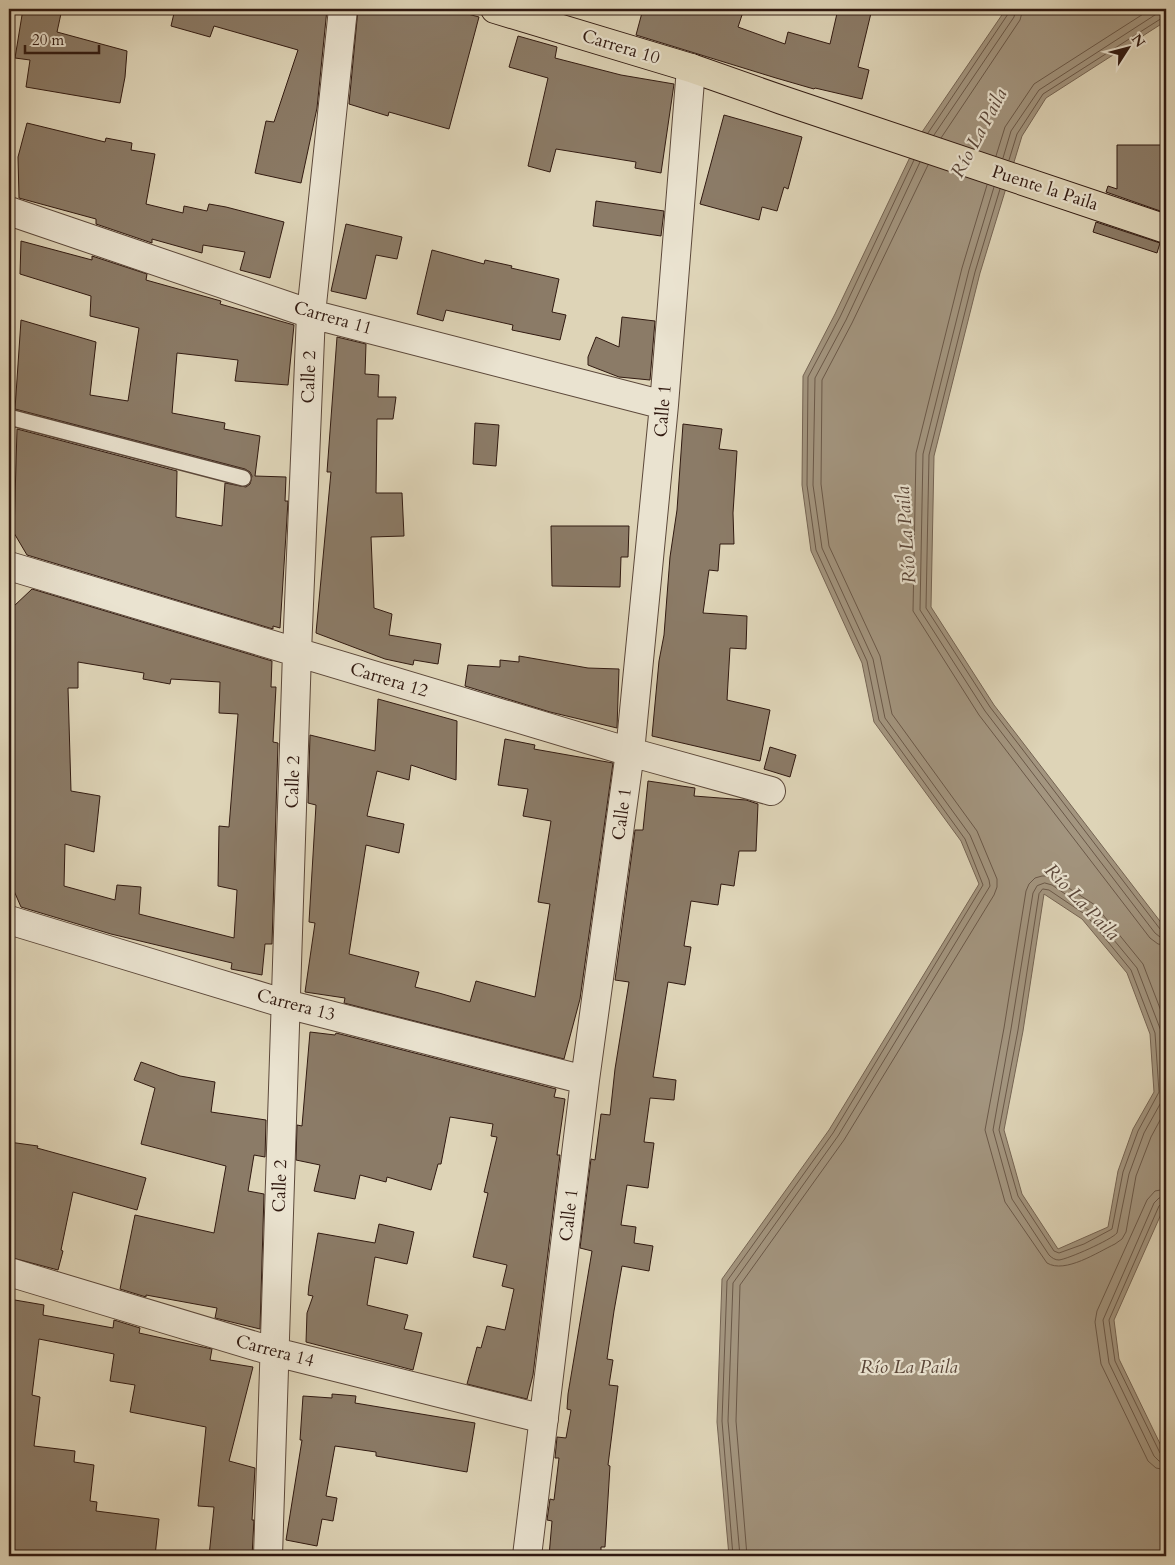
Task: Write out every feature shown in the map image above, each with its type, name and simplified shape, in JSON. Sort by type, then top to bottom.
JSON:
[{"type":"main road","name":"Carrera 10","points":[[495,9],[691,68],[782,100]]},
{"type":"main road","name":"Puente la Paila","points":[[782,100],[1166,229]]},
{"type":"street","name":"Calle 2","points":[[268,1556],[297,652],[311,314],[343,9]]},
{"type":"street","name":"Calle 1","points":[[527,1556],[585,1080],[630,752],[664,405],[691,68]]},
{"type":"street","name":"Carrera 11","points":[[9,211],[311,314],[664,405]]},
{"type":"street","name":"Carrera 12","points":[[9,566],[630,752],[771,791]]},
{"type":"street","name":"Carrera 13","points":[[9,920],[286,1004],[585,1080]]},
{"type":"street","name":"Carrera 14","points":[[9,1272],[275,1352],[544,1419]]},
{"type":"lane","points":[[9,417],[243,478]]},
{"type":"water","name":"Río La Paila","points":[[1006,9],[1166,9],[1166,21],[1046,98],[1022,136],[980,273],[934,456],[931,607],[994,705],[1166,929],[1166,1203],[1114,1320],[1119,1359],[1166,1456],[1166,1556],[729,1556],[717,1422],[722,1279],[829,1130],[979,884],[961,841],[874,722],[862,663],[811,551],[802,485],[803,376],[835,314],[922,132]],"holes":[[[1044,894],[1082,919],[1127,973],[1150,1034],[1154,1092],[1133,1129],[1118,1171],[1108,1227],[1058,1249],[1022,1194],[1004,1130],[1023,1031]]]},
{"type":"building","points":[[23,9],[62,9],[57,32],[127,51],[120,103],[26,87],[30,60],[15,58]]},
{"type":"building","points":[[175,9],[327,9],[317,108],[301,183],[255,173],[266,121],[274,122],[298,50],[214,26],[210,37],[171,26]]},
{"type":"building","points":[[358,9],[449,9],[479,17],[449,129],[389,112],[388,116],[349,104]]},
{"type":"building","points":[[643,9],[744,9],[738,27],[785,44],[788,32],[830,44],[838,9],[872,9],[858,67],[869,70],[862,99],[814,89],[636,35]]},
{"type":"building","points":[[518,36],[557,47],[555,58],[621,75],[674,84],[661,173],[635,168],[636,162],[556,149],[550,172],[528,166],[548,78],[509,67]]},
{"type":"building","points":[[724,115],[802,137],[788,189],[784,187],[777,211],[762,207],[759,220],[700,204]]},
{"type":"building","points":[[27,123],[105,142],[106,138],[132,143],[131,150],[155,154],[146,204],[183,213],[184,206],[207,211],[209,204],[284,222],[270,278],[240,270],[245,252],[203,245],[202,253],[152,239],[152,243],[96,224],[96,219],[19,198],[18,157]]},
{"type":"building","points":[[1117,145],[1166,145],[1166,213],[1106,192],[1108,186],[1117,189]]},
{"type":"building","points":[[596,201],[664,211],[661,236],[593,226]]},
{"type":"building","points":[[1096,222],[1160,243],[1157,253],[1093,232]]},
{"type":"building","points":[[346,224],[402,237],[397,259],[376,255],[366,299],[331,291]]},
{"type":"building","points":[[21,241],[92,260],[92,256],[147,274],[146,280],[221,301],[220,304],[294,325],[288,385],[235,381],[238,360],[177,353],[172,413],[225,423],[224,429],[260,436],[255,476],[286,477],[285,501],[288,501],[280,628],[273,626],[273,629],[27,555],[14,533],[17,429],[177,471],[176,517],[222,526],[225,483],[246,487],[250,484],[252,476],[245,469],[15,409],[21,320],[96,342],[90,395],[128,401],[139,328],[90,316],[91,296],[20,274]]},
{"type":"building","points":[[432,250],[484,264],[485,260],[512,266],[511,268],[559,279],[552,312],[566,315],[560,340],[512,330],[513,325],[446,310],[443,321],[417,314]]},
{"type":"building","points":[[622,317],[655,321],[650,380],[619,377],[588,365],[588,357],[596,337],[619,347]]},
{"type":"building","points":[[337,337],[366,344],[365,374],[379,375],[378,397],[396,397],[393,419],[377,419],[376,493],[402,493],[404,536],[371,537],[374,608],[392,614],[389,635],[441,644],[438,664],[414,660],[413,665],[385,659],[316,633],[331,472],[327,472]]},
{"type":"building","points":[[475,423],[499,425],[496,466],[473,464]]},
{"type":"building","points":[[683,424],[722,429],[719,449],[737,451],[733,513],[734,544],[720,544],[718,571],[709,570],[703,613],[747,616],[746,649],[730,648],[727,700],[770,710],[760,761],[652,736],[659,661],[664,635],[670,557],[677,510]]},
{"type":"building","points":[[551,526],[629,526],[628,557],[621,557],[620,587],[552,586]]},
{"type":"building","points":[[32,589],[272,661],[271,687],[276,687],[273,742],[278,743],[272,944],[265,944],[262,975],[231,969],[232,963],[111,934],[21,907],[11,884],[14,606]],"holes":[[[78,662],[144,673],[143,679],[170,684],[171,679],[220,682],[219,713],[238,714],[229,827],[219,826],[218,886],[237,890],[234,938],[139,914],[141,887],[117,885],[115,900],[64,886],[65,844],[94,852],[100,796],[71,791],[68,688],[78,688]]]},
{"type":"building","points":[[519,656],[588,668],[619,669],[617,728],[550,712],[465,686],[468,665],[500,667],[500,660],[519,662]]},
{"type":"building","points":[[378,699],[457,721],[456,780],[411,765],[409,780],[377,771],[367,816],[404,824],[399,853],[366,845],[349,954],[419,972],[415,987],[470,1002],[476,981],[535,997],[550,904],[538,902],[551,821],[523,816],[528,789],[498,785],[505,739],[535,745],[534,749],[613,763],[580,999],[564,1059],[344,1003],[345,998],[305,992],[315,923],[309,922],[316,805],[308,803],[310,735],[375,751]]},
{"type":"building","points":[[770,747],[796,755],[790,777],[764,769]]},
{"type":"building","points":[[648,781],[695,788],[694,796],[746,800],[758,804],[756,851],[739,851],[734,886],[721,884],[718,905],[691,901],[684,946],[691,947],[685,985],[668,982],[653,1077],[676,1080],[674,1100],[650,1098],[644,1142],[654,1143],[648,1188],[627,1185],[621,1225],[636,1227],[634,1243],[653,1246],[649,1271],[622,1266],[614,1311],[607,1359],[613,1360],[609,1385],[618,1386],[608,1465],[610,1466],[605,1547],[601,1547],[601,1556],[549,1556],[552,1521],[547,1520],[550,1499],[554,1500],[559,1458],[555,1458],[557,1437],[566,1438],[571,1410],[567,1409],[568,1394],[592,1251],[580,1248],[591,1159],[595,1160],[601,1114],[610,1115],[615,1069],[629,982],[615,980],[635,830],[643,830]]},
{"type":"building","points":[[310,1032],[335,1035],[336,1033],[556,1089],[554,1097],[565,1099],[533,1375],[527,1399],[467,1384],[477,1347],[481,1348],[487,1326],[505,1330],[514,1289],[502,1286],[507,1265],[473,1257],[488,1193],[484,1192],[497,1137],[491,1136],[493,1124],[450,1117],[441,1164],[438,1164],[431,1190],[387,1177],[386,1182],[360,1175],[355,1199],[314,1191],[320,1165],[296,1160],[297,1125],[302,1126]]},
{"type":"building","points":[[141,1062],[180,1076],[215,1082],[211,1112],[266,1120],[265,1157],[254,1155],[248,1191],[264,1194],[260,1329],[215,1318],[217,1308],[146,1295],[146,1297],[120,1289],[135,1215],[214,1233],[226,1166],[141,1144],[155,1088],[134,1080]]},
{"type":"building","points":[[9,1142],[38,1146],[37,1148],[146,1178],[137,1210],[73,1192],[58,1270],[9,1257]]},
{"type":"building","points":[[379,1224],[414,1232],[407,1264],[375,1257],[367,1305],[408,1315],[404,1329],[422,1333],[413,1370],[306,1342],[307,1313],[313,1296],[308,1295],[309,1285],[318,1233],[375,1243]]},
{"type":"building","points":[[9,1299],[44,1305],[43,1315],[113,1328],[114,1320],[140,1328],[139,1333],[212,1349],[210,1360],[253,1367],[229,1461],[255,1468],[252,1556],[209,1556],[214,1507],[198,1506],[206,1427],[130,1412],[135,1385],[110,1381],[114,1354],[39,1339],[32,1395],[40,1397],[34,1446],[75,1451],[74,1462],[94,1465],[90,1501],[97,1502],[96,1511],[159,1519],[155,1556],[9,1556]]},
{"type":"building","points":[[332,1394],[356,1396],[355,1403],[475,1423],[467,1472],[376,1456],[376,1452],[335,1446],[326,1496],[337,1498],[333,1521],[322,1519],[317,1546],[286,1540],[302,1440],[300,1440],[303,1396],[332,1398]]}]
